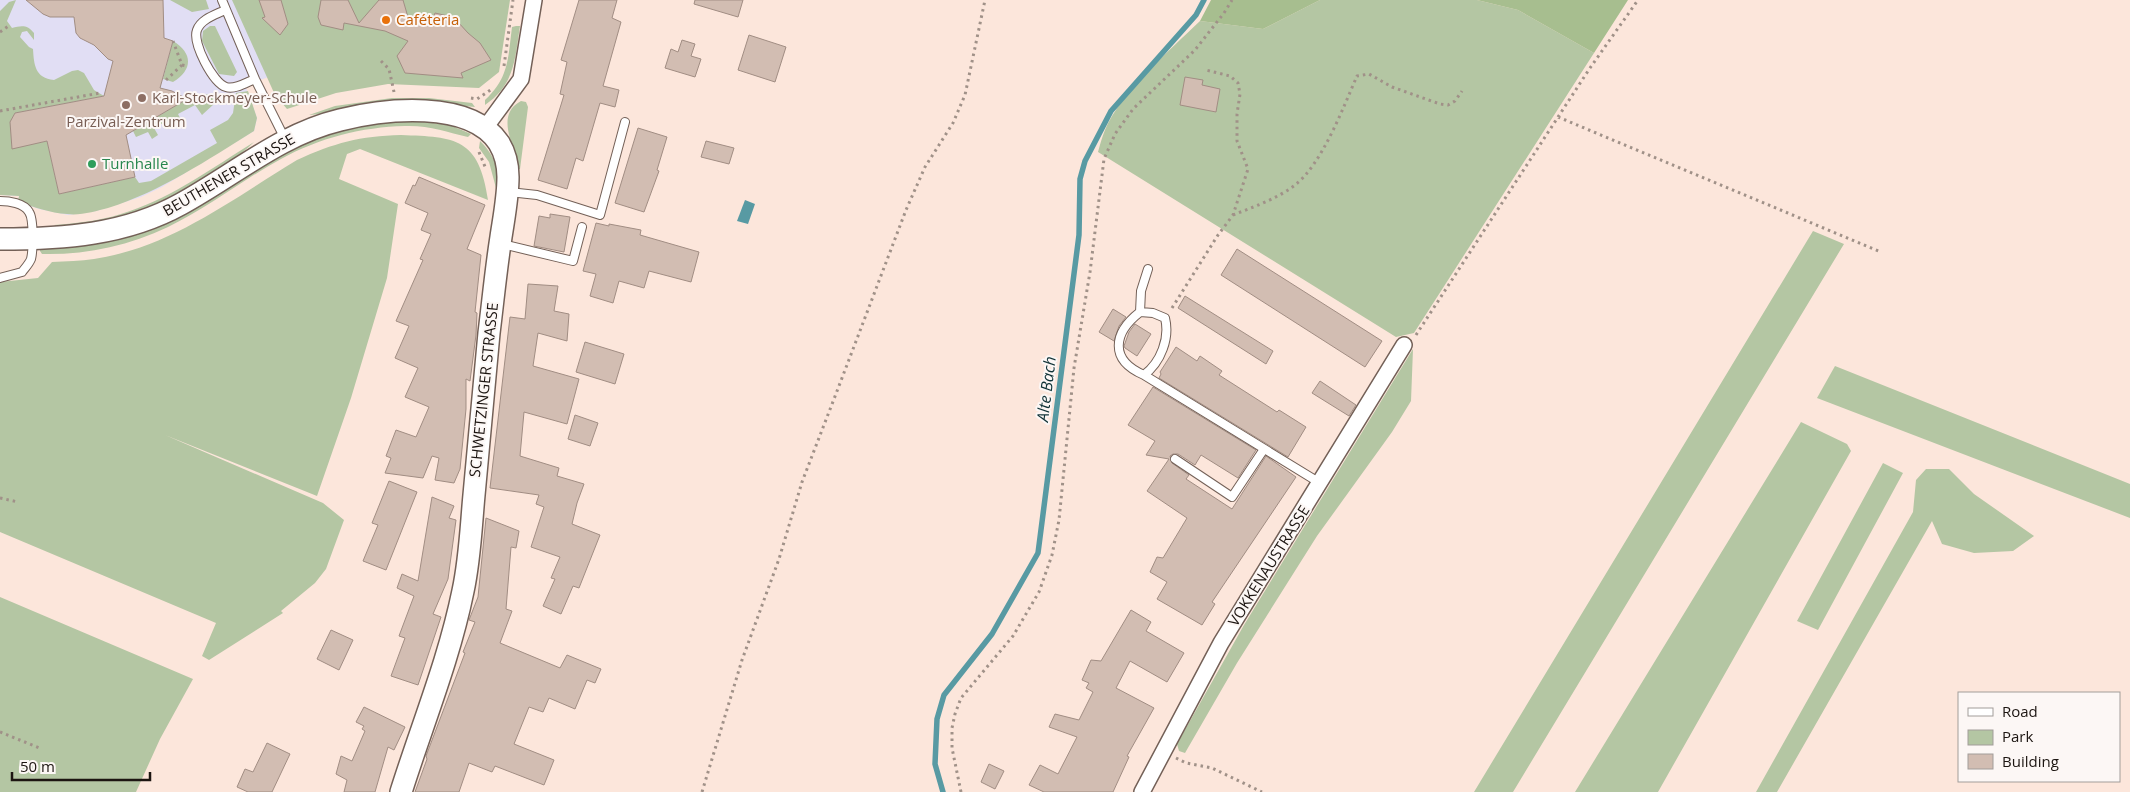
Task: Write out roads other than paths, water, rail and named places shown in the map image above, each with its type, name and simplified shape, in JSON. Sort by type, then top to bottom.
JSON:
[{"type":"main road","name":"BEUTHENER STRASSE","points":[[0,239],[56,239],[102,232],[155,217],[182,204],[255,158],[286,141],[316,127],[339,120],[386,112],[424,111],[443,113],[472,121],[484,128]]},
{"type":"main road","name":"SCHWETZINGER STRASSE","points":[[401,792],[440,677],[464,588],[508,172],[504,154],[494,136],[484,128]]},
{"type":"street","points":[[484,128],[522,79],[534,0]]},
{"type":"street","name":"VOKKENAUSTRASSE","points":[[1142,792],[1162,751],[1222,643],[1404,345]]},
{"type":"lane","points":[[222,0],[255,79],[286,141]]},
{"type":"lane","points":[[225,10],[205,20],[197,30],[196,42],[214,78],[226,87],[236,87],[255,79]]},
{"type":"lane","points":[[507,192],[537,195],[600,215],[625,122]]},
{"type":"lane","points":[[0,201],[21,206],[29,212],[32,223],[31,258],[22,272],[0,278]]},
{"type":"lane","points":[[500,244],[573,261],[582,227]]},
{"type":"lane","points":[[1140,312],[1141,291],[1148,269]]},
{"type":"lane","points":[[1144,375],[1152,369],[1166,342],[1168,330],[1165,318],[1153,313],[1140,312],[1122,330],[1118,344],[1122,358],[1135,371],[1320,483]]},
{"type":"lane","points":[[1176,459],[1232,498],[1264,449]]},
{"type":"water","points":[[745,200],[755,204],[748,224],[737,221]]},
{"type":"waterway","name":"Alte Bach","points":[[943,792],[935,764],[937,719],[944,695],[992,634],[1038,553],[1079,235],[1080,179],[1085,161],[1111,111],[1196,15],[1204,0]]},
{"type":"place","name":"Caféteria","points":[[386,20]]},
{"type":"place","name":"Karl-Stockmeyer-Schule","points":[[142,98]]},
{"type":"place","name":"Parzival-Zentrum","points":[[126,105]]},
{"type":"place","name":"Turnhalle","points":[[92,164]]}]
